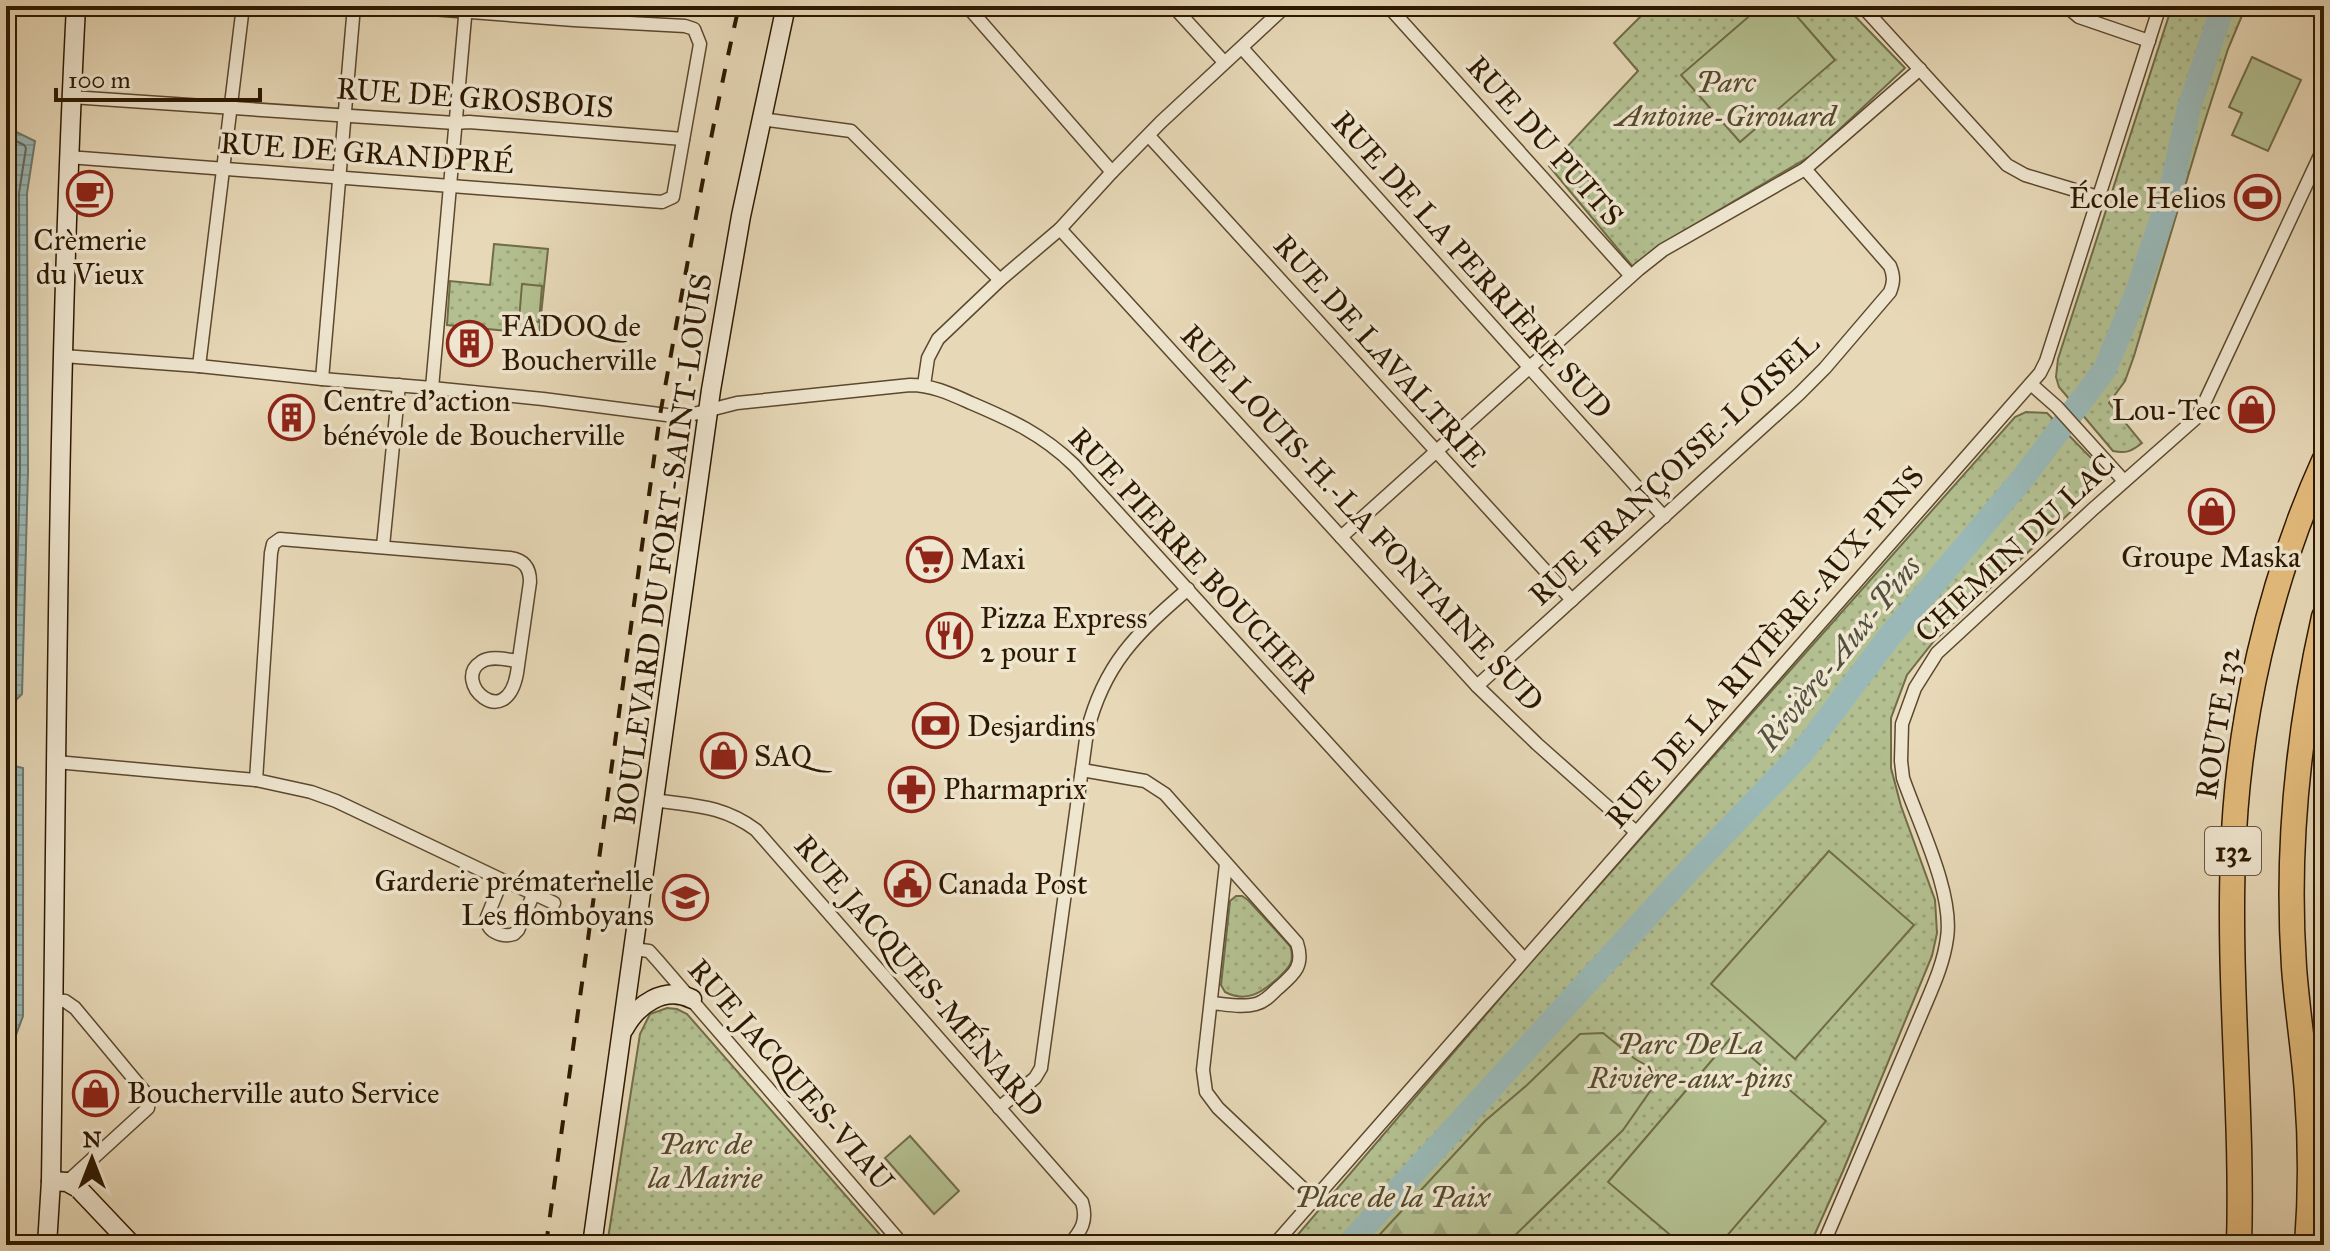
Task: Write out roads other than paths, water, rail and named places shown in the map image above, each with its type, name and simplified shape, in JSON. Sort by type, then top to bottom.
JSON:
[{"type":"highway","name":"ROUTE 132","points":[[2239,1245],[2232,922],[2236,808],[2249,712],[2268,622],[2292,543],[2324,461]]},
{"type":"highway","name":"132","points":[[2307,1245],[2310,1136],[2294,967],[2292,863],[2295,793],[2302,736],[2324,617]]},
{"type":"street","points":[[47,1245],[59,1182],[52,1000],[58,542],[68,157],[76,6]]},
{"type":"street","points":[[199,366],[243,6]]},
{"type":"street","points":[[322,379],[354,6]]},
{"type":"street","points":[[392,6],[466,9],[694,29],[700,44],[683,139]]},
{"type":"street","name":"BOULEVARD DU FORT-SAINT-LOUIS","points":[[592,1245],[708,410],[736,244],[786,6]]},
{"type":"street","points":[[967,6],[1112,172]]},
{"type":"street","points":[[1173,6],[1224,62]]},
{"type":"street","points":[[924,385],[928,358],[938,339],[1060,229],[1112,172],[1286,6]]},
{"type":"street","name":"RUE DU PUITS","points":[[1388,6],[1631,276]]},
{"type":"street","points":[[1862,6],[2014,170],[2098,197]]},
{"type":"street","points":[[2066,6],[2079,17],[2149,41]]},
{"type":"street","name":"RUE DE LA RIVIÈRE-AUX-PINS","points":[[1274,1245],[2031,384],[2046,361],[2160,6]]},
{"type":"street","points":[[432,388],[466,9]]},
{"type":"street","name":"RUE DE LA PERRIÈRE SUD","points":[[1242,48],[1664,517]]},
{"type":"street","points":[[1341,537],[1663,250],[1805,169],[1920,69]]},
{"type":"street","name":"RUE DE GROSBOIS","points":[[71,97],[683,139]]},
{"type":"street","points":[[761,119],[851,131],[1000,280]]},
{"type":"street","name":"RUE DE LAVALTRIE","points":[[1149,136],[1572,600]]},
{"type":"street","name":"RUE DE GRANDPRÉ","points":[[68,157],[662,202],[673,197],[675,191],[683,139]]},
{"type":"street","name":"CHEMIN DU LAC","points":[[1823,1245],[1941,966],[1948,936],[1947,903],[1903,778],[1902,724],[1922,674],[1949,641],[2185,428],[2201,410],[2324,147]]},
{"type":"street","name":"RUE FRANÇOISE-LOISEL","points":[[1477,686],[1799,394],[1890,292],[1893,274],[1890,266],[1805,169]]},
{"type":"street","name":"RUE LOUIS-H.-LA FONTAINE SUD","points":[[1060,229],[1477,686],[1526,735],[1636,832]]},
{"type":"street","name":"RUE PIERRE BOUCHER","points":[[63,356],[432,388],[682,417],[737,403],[924,385],[966,401],[1025,427],[1060,451],[1524,959]]},
{"type":"street","points":[[2031,384],[2057,407],[2124,481]]},
{"type":"street","points":[[383,546],[399,385]]},
{"type":"street","points":[[256,780],[271,553],[273,544],[280,539],[521,561],[530,573],[530,582],[518,661]]},
{"type":"street","points":[[999,1108],[1035,1078],[1041,1068],[1091,716],[1115,664],[1139,634],[1188,589]]},
{"type":"street","points":[[56,762],[287,785],[336,801],[554,903]]},
{"type":"street","points":[[1082,770],[1134,778],[1155,787],[1174,804],[1297,943],[1301,954],[1295,972],[1266,1000],[1242,1006],[1211,1003]]},
{"type":"street","name":"RUE JACQUES-MÉNARD","points":[[654,800],[720,809],[756,830],[1082,1202],[1084,1226],[1069,1245]]},
{"type":"street","points":[[1226,864],[1203,1070],[1206,1092],[1218,1108],[1314,1199]]},
{"type":"street","points":[[502,880],[486,923],[502,935],[509,936],[518,930],[534,893]]},
{"type":"street","name":"RUE JACQUES-VIAU","points":[[633,949],[649,951],[903,1245]]},
{"type":"street","points":[[621,1035],[632,1013],[644,1004],[676,994],[692,999]]},
{"type":"street","points":[[52,1000],[65,1001],[75,1008],[149,1097],[148,1108],[59,1182]]},
{"type":"street","points":[[59,1182],[90,1199],[132,1245]]},
{"type":"water","points":[[6,127],[35,141],[27,193],[28,471],[22,694],[6,710]]},
{"type":"water","points":[[6,764],[23,768],[23,1016],[6,1062]]},
{"type":"waterway","name":"Rivière-Aux-Pins","points":[[1348,1245],[1692,867],[1802,753],[1889,637],[2023,478],[2105,369],[2137,292],[2170,194],[2189,108],[2223,6]]},
{"type":"waterway","points":[[2323,843],[2324,834]]},
{"type":"railway","points":[[546,1245],[660,415],[707,159],[739,6]]},
{"type":"place","name":"Crèmerie du Vieux","points":[[90,194]]},
{"type":"place","name":"École Helios","points":[[2257,198]]},
{"type":"place","name":"FADOQ de Boucherville","points":[[470,343]]},
{"type":"place","name":"Lou-Tec","points":[[2252,410]]},
{"type":"place","name":"Centre d'action bénévole de Boucherville","points":[[292,418]]},
{"type":"place","name":"Groupe Maska","points":[[2211,511]]},
{"type":"place","name":"Maxi","points":[[929,559]]},
{"type":"place","name":"Pizza Express 2 pour 1","points":[[949,635]]},
{"type":"place","name":"Desjardins","points":[[936,726]]},
{"type":"place","name":"SAQ","points":[[723,756]]},
{"type":"place","name":"Pharmaprix","points":[[912,789]]},
{"type":"place","name":"Canada Post","points":[[907,884]]},
{"type":"place","name":"Garderie prématernelle Les flomboyans","points":[[685,898]]},
{"type":"place","name":"Boucherville auto Service","points":[[96,1093]]},
{"type":"park label","name":"Parc Antoine-Girouard","points":[[1726,99]]},
{"type":"park label","name":"Parc De La Rivière-aux-pins","points":[[1690,1061]]},
{"type":"park label","name":"Parc de la Mairie","points":[[705,1161]]},
{"type":"park label","name":"Place de la Paix","points":[[1392,1197]]}]
